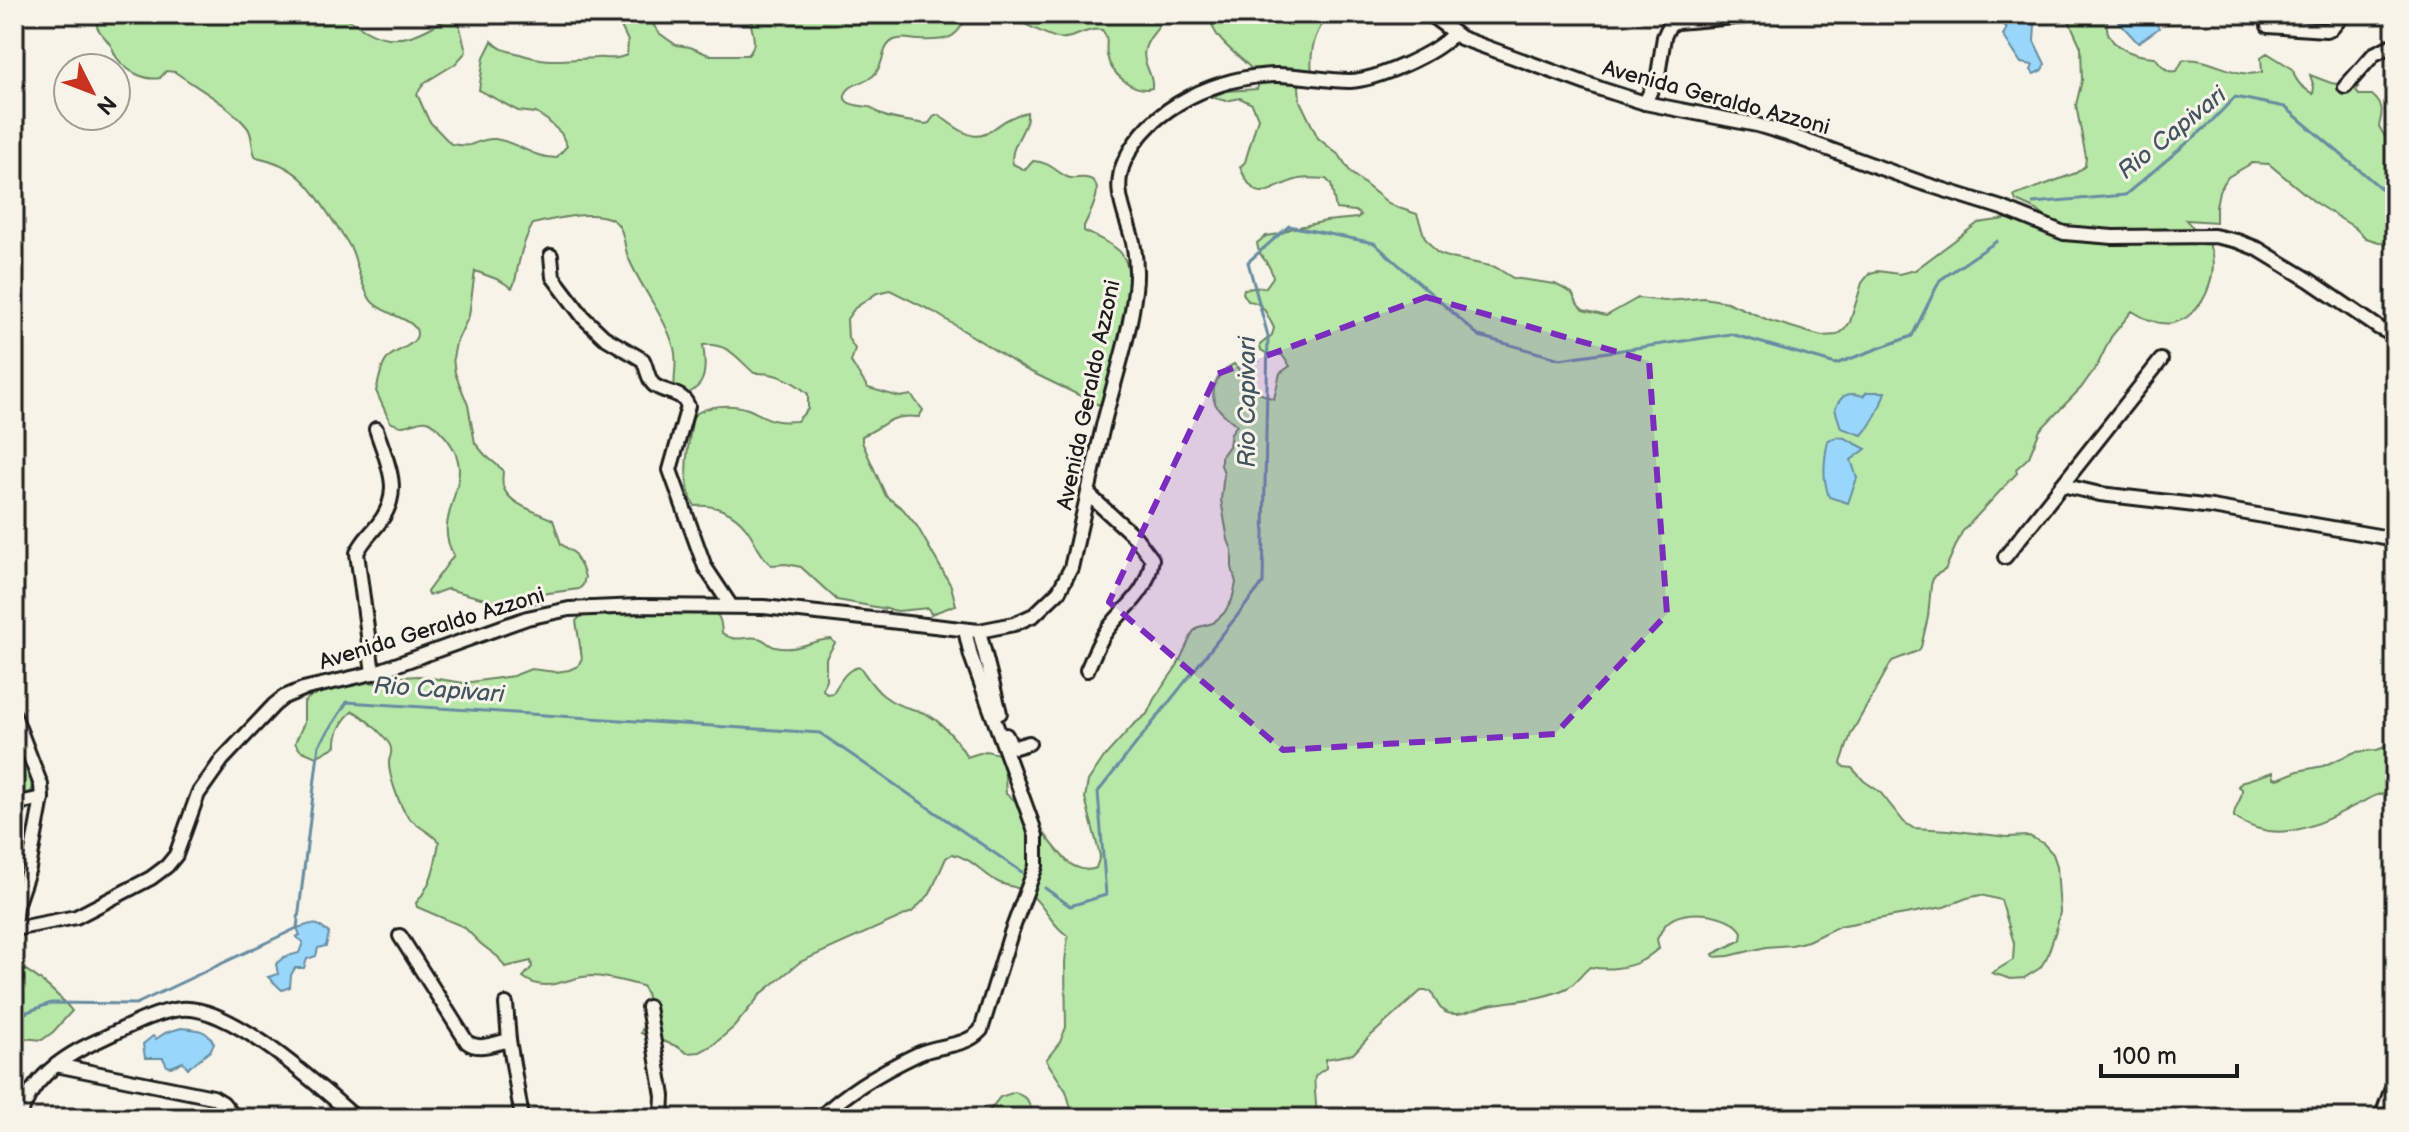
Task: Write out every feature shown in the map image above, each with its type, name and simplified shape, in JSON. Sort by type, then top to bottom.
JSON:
[{"type":"street","points":[[1429,14],[1453,34]]},
{"type":"street","points":[[2268,26],[2326,30],[2332,28],[2344,14]]},
{"type":"street","points":[[1645,103],[1658,75],[1664,37],[1669,26],[1677,22],[1747,16]]},
{"type":"street","name":"Avenida Geraldo Azzoni","points":[[14,929],[76,917],[160,872],[176,855],[198,794],[208,778],[243,735],[284,697],[303,689],[373,673],[527,618],[559,610],[731,606],[979,631],[1014,624],[1034,615],[1059,591],[1071,568],[1135,291],[1133,241],[1118,192],[1120,173],[1133,146],[1157,120],[1185,100],[1229,81],[1279,75],[1354,81],[1385,72],[1435,49],[1453,34],[1645,103],[1787,134],[1922,183],[2005,209],[2064,233],[2113,237],[2214,236],[2237,241],[2258,249],[2395,336]]},
{"type":"street","points":[[2345,87],[2374,54],[2395,44]]},
{"type":"street","points":[[551,256],[553,277],[584,318],[604,337],[643,360],[650,381],[686,401],[688,406],[670,470],[705,567],[731,606]]},
{"type":"street","points":[[2005,557],[2161,360]]},
{"type":"street","points":[[373,673],[357,553],[360,544],[389,508],[393,494],[391,475],[376,429]]},
{"type":"street","points":[[2062,485],[2100,494],[2212,507],[2395,539]]},
{"type":"street","points":[[1087,670],[1107,630],[1139,594],[1152,559],[1136,538],[1088,494]]},
{"type":"street","points":[[820,1118],[851,1090],[919,1053],[970,1040],[981,1030],[1036,866],[1033,826],[971,656],[965,630]]},
{"type":"street","points":[[979,631],[1007,739],[1015,747],[1029,743]]},
{"type":"street","points":[[14,715],[41,785],[42,798],[29,868],[16,906],[14,929]]},
{"type":"street","points":[[14,804],[42,798]]},
{"type":"street","points":[[400,936],[471,1046],[509,1040]]},
{"type":"street","points":[[506,1004],[522,1118]]},
{"type":"street","points":[[648,1007],[663,1096],[662,1118]]},
{"type":"street","points":[[20,1118],[24,1102],[31,1092],[72,1052],[160,1014],[181,1009],[198,1009],[225,1018],[275,1053],[356,1118]]},
{"type":"street","points":[[56,1065],[213,1097],[223,1103],[235,1118]]},
{"type":"street","points":[[2381,1118],[2395,1080]]},
{"type":"highlighted area","points":[[1426,297],[1649,361],[1667,614],[1555,734],[1283,750],[1109,602],[1217,374]]},
{"type":"green space","points":[[96,14],[341,14],[382,37],[403,38],[457,15],[466,52],[455,64],[424,83],[417,94],[429,121],[451,144],[468,145],[495,139],[556,158],[567,146],[561,133],[547,120],[536,113],[518,111],[479,90],[484,57],[492,41],[505,50],[540,59],[618,58],[627,55],[628,41],[615,14],[646,14],[659,33],[676,45],[709,55],[748,55],[754,40],[749,14],[966,14],[959,30],[949,38],[894,40],[885,51],[877,71],[849,88],[846,100],[904,121],[925,124],[939,115],[956,128],[978,136],[1027,112],[1025,125],[1013,151],[1013,164],[1025,170],[1033,161],[1039,162],[1069,178],[1093,180],[1097,192],[1084,231],[1109,243],[1121,253],[1128,267],[1130,284],[1126,324],[1105,397],[1099,405],[1025,369],[934,312],[890,290],[877,293],[855,308],[847,319],[848,338],[855,349],[851,362],[868,388],[900,397],[911,395],[923,410],[919,417],[900,417],[888,421],[862,436],[862,442],[886,496],[903,509],[917,526],[951,586],[956,605],[931,614],[928,608],[898,611],[837,600],[801,567],[771,565],[741,522],[723,510],[695,506],[687,486],[686,462],[693,416],[712,407],[734,406],[774,420],[797,421],[808,409],[808,394],[783,378],[754,373],[719,346],[703,345],[703,378],[694,390],[676,397],[676,361],[670,336],[634,270],[617,224],[605,217],[585,215],[533,224],[512,288],[475,271],[469,316],[456,343],[453,358],[455,373],[468,405],[475,443],[503,470],[504,489],[513,500],[553,520],[561,544],[574,553],[582,568],[585,577],[583,585],[579,589],[541,594],[542,602],[527,605],[503,604],[448,589],[428,595],[427,592],[454,555],[447,524],[459,465],[454,449],[431,423],[421,421],[402,426],[390,422],[376,391],[386,360],[414,341],[416,329],[370,299],[349,244],[302,179],[283,166],[256,157],[249,130],[239,119],[175,72],[166,71],[160,78],[148,78],[132,71],[132,52],[114,52],[96,20]]},
{"type":"green space","points":[[1002,14],[1165,14],[1149,39],[1144,54],[1152,88],[1138,88],[1118,75],[1109,62],[1107,39],[1102,30],[1057,38]]},
{"type":"green space","points":[[1211,14],[1330,14],[1315,38],[1311,65],[1313,85],[1304,81],[1299,86],[1300,101],[1318,138],[1340,156],[1351,173],[1387,202],[1417,214],[1425,238],[1437,253],[1495,267],[1513,278],[1555,284],[1572,293],[1583,310],[1606,316],[1638,298],[1665,301],[1704,298],[1727,302],[1768,320],[1822,336],[1837,335],[1844,330],[1850,322],[1862,283],[1870,273],[1899,274],[1915,270],[1978,223],[2012,218],[2048,224],[2049,220],[2037,210],[2016,201],[2014,196],[2076,173],[2085,166],[2076,105],[2082,80],[2081,47],[2066,14],[2109,14],[2108,33],[2112,41],[2127,51],[2155,57],[2170,71],[2177,71],[2183,60],[2193,60],[2252,74],[2262,72],[2261,57],[2267,53],[2293,69],[2300,84],[2313,94],[2310,75],[2331,83],[2358,87],[2359,95],[2372,95],[2379,102],[2382,109],[2379,126],[2385,137],[2395,140],[2395,247],[2366,238],[2317,204],[2269,164],[2252,163],[2228,177],[2219,191],[2216,222],[2186,220],[2205,238],[2213,258],[2211,281],[2201,303],[2184,319],[2167,324],[2151,321],[2132,311],[2111,337],[2098,364],[2081,388],[2040,430],[2029,457],[2016,469],[2017,473],[1962,532],[1945,570],[1934,576],[1921,647],[1892,661],[1851,734],[1841,763],[1844,767],[1852,768],[1880,792],[1904,822],[1913,828],[2007,837],[2029,836],[2043,843],[2053,854],[2057,866],[2060,912],[2047,957],[2040,968],[2024,978],[2011,979],[1992,973],[2013,960],[2014,943],[2001,900],[1981,895],[1944,907],[1839,926],[1792,945],[1766,947],[1729,956],[1714,957],[1713,954],[1741,940],[1742,932],[1736,925],[1717,916],[1684,915],[1666,925],[1657,939],[1659,949],[1645,959],[1616,968],[1590,967],[1570,986],[1549,995],[1451,1014],[1439,1006],[1431,991],[1421,991],[1353,1054],[1326,1059],[1326,1068],[1315,1079],[1317,1118],[1074,1118],[1066,1091],[1046,1060],[1060,1042],[1066,1027],[1065,962],[1068,936],[1030,894],[1000,883],[959,856],[952,854],[946,858],[930,894],[912,912],[800,962],[761,994],[734,1027],[700,1052],[687,1053],[641,1033],[648,1002],[642,986],[591,976],[540,985],[523,977],[532,967],[531,961],[505,967],[464,927],[417,907],[416,903],[432,874],[439,842],[413,822],[403,809],[390,773],[390,745],[353,711],[340,727],[336,746],[316,757],[300,750],[295,743],[304,723],[304,702],[317,691],[354,680],[375,683],[419,676],[464,683],[513,676],[531,669],[569,670],[578,666],[582,658],[576,621],[580,617],[656,606],[706,610],[719,617],[722,633],[727,636],[758,638],[775,647],[798,647],[831,639],[835,643],[826,658],[823,690],[827,694],[833,693],[847,673],[860,667],[889,700],[924,713],[943,726],[967,757],[986,751],[999,754],[1004,763],[1006,794],[1024,809],[1070,863],[1085,869],[1096,868],[1100,856],[1085,798],[1088,781],[1104,757],[1147,714],[1177,666],[1193,632],[1213,623],[1232,600],[1236,583],[1221,500],[1224,473],[1221,457],[1237,425],[1217,407],[1214,389],[1221,373],[1234,364],[1261,394],[1274,399],[1280,373],[1290,366],[1282,355],[1261,350],[1260,345],[1272,335],[1274,328],[1261,307],[1248,301],[1243,293],[1244,289],[1266,287],[1273,277],[1257,243],[1266,236],[1290,229],[1361,215],[1355,211],[1336,209],[1331,184],[1326,179],[1299,179],[1265,192],[1259,192],[1246,180],[1240,167],[1245,162],[1258,118],[1252,104],[1240,98],[1226,101],[1211,97],[1227,91],[1257,89],[1260,80],[1217,34]]},
{"type":"green space","points":[[14,724],[31,773],[32,801],[14,800]]},
{"type":"green space","points":[[2395,743],[2395,792],[2374,796],[2324,821],[2294,830],[2265,830],[2234,817],[2242,793],[2238,786],[2244,781],[2273,772],[2274,778],[2278,779],[2323,766],[2355,752],[2377,750]]},
{"type":"green space","points":[[20,967],[48,986],[72,1011],[42,1040],[14,1037],[14,968]]},
{"type":"green space","points":[[1015,1092],[1027,1099],[1035,1118],[983,1118],[1000,1097]]},
{"type":"water","points":[[1994,14],[2027,14],[2035,25],[2034,41],[2045,64],[2042,70],[2034,74],[2031,70],[2033,65],[2021,63],[2003,35],[2007,28]]},
{"type":"water","points":[[2122,14],[2150,14],[2159,28],[2138,43],[2118,21]]},
{"type":"water","points":[[1867,392],[1885,392],[1870,425],[1862,435],[1841,428],[1835,409],[1840,400],[1849,394],[1863,396]]},
{"type":"water","points":[[1837,437],[1866,449],[1851,460],[1857,478],[1848,503],[1829,497],[1825,483],[1828,440]]},
{"type":"water","points":[[311,924],[329,933],[326,946],[318,948],[316,956],[307,959],[304,968],[295,968],[290,987],[282,990],[268,977],[278,974],[276,964],[284,957],[299,953],[303,942],[296,937],[300,935],[297,928]]},
{"type":"water","points":[[181,1028],[208,1035],[214,1044],[210,1051],[188,1068],[183,1062],[171,1067],[163,1058],[145,1058],[143,1044],[153,1036],[156,1039]]},
{"type":"waterway","name":"Rio Capivari","points":[[2033,203],[2125,195],[2206,127],[2235,97],[2285,107],[2390,196],[2395,195]]},
{"type":"waterway","name":"Rio Capivari","points":[[1045,888],[1070,906],[1106,895],[1098,792],[1263,583],[1268,336],[1248,262],[1289,226],[1374,243],[1479,336],[1560,359],[1731,334],[1836,364],[1912,336],[1940,280],[1997,241]]},
{"type":"waterway","name":"Rio Capivari","points":[[14,1017],[51,1003],[136,1004],[297,928],[319,745],[347,702],[820,733],[1022,872]]}]
